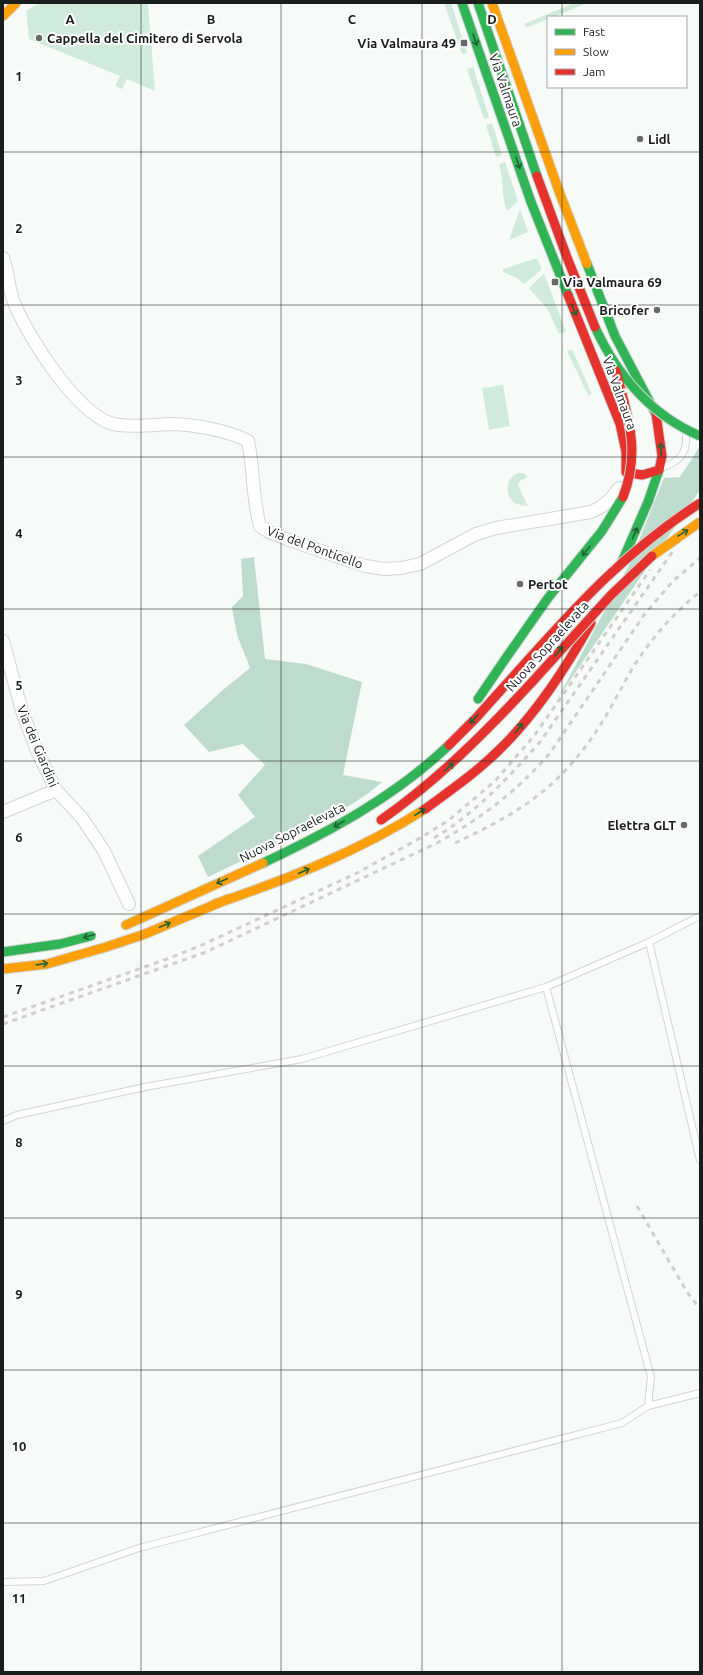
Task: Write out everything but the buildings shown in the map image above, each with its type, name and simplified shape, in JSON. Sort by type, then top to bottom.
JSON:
[{"type":"main road","points":[[3,16],[16,3]]},
{"type":"main road","name":"Via Valmaura","points":[[462,3],[545,236],[620,424],[626,452],[626,472]]},
{"type":"main road","points":[[478,3],[547,205],[596,327],[613,360],[624,377],[652,407],[669,420],[700,436]]},
{"type":"main road","name":"Via Valmaura","points":[[216,904],[267,888],[368,842],[418,814],[452,791],[486,762],[514,734],[548,691],[582,640],[604,600],[628,549],[648,502],[659,470],[662,456],[656,415],[615,336],[572,225],[492,3]]},
{"type":"main road","points":[[471,706],[540,608],[610,522],[630,480],[633,464],[632,433],[613,360]]},
{"type":"main road","points":[[626,472],[634,476],[643,476],[659,470]]},
{"type":"main road","name":"Nuova Sopraelevata","points":[[114,929],[139,920],[318,836],[354,816],[396,789],[456,738],[568,615],[637,546],[670,521],[700,502]]},
{"type":"main road","name":"Nuova Sopraelevata","points":[[375,823],[403,805],[435,780],[468,750],[533,681],[581,625],[617,588],[676,537],[700,522]]},
{"type":"main road","points":[[354,816],[411,766]]},
{"type":"main road","points":[[3,969],[47,964],[145,934],[216,904],[333,848]]},
{"type":"main road","points":[[3,952],[60,944],[101,933]]},
{"type":"street","points":[[545,236],[557,240],[563,238],[572,225]]},
{"type":"street","name":"Via del Ponticello","points":[[3,258],[14,303],[23,323],[39,349],[74,396],[86,409],[118,425],[187,425],[214,430],[248,441],[256,513],[260,526],[269,532],[289,540],[365,566],[385,569],[401,568],[420,564],[476,534],[496,528],[591,512],[601,508],[611,499],[626,472]]},
{"type":"street","name":"Via dei Giardini","points":[[3,641],[22,710],[38,751],[56,790],[82,818],[104,851],[129,904]]},
{"type":"street","points":[[3,812],[56,790]]},
{"type":"lane","points":[[650,402],[678,418],[684,426],[686,437],[686,449],[682,454],[673,464],[659,470]]},
{"type":"lane","points":[[3,1121],[17,1115],[145,1087],[302,1059],[546,987],[649,942],[700,916]]},
{"type":"lane","points":[[649,942],[697,1136],[700,1160]]},
{"type":"lane","points":[[546,987],[651,1377],[648,1406]]},
{"type":"lane","points":[[3,1582],[44,1581],[139,1548],[622,1423],[648,1406],[700,1393]]},
{"type":"green space","points":[[39,3],[148,3],[155,91],[127,79],[122,89],[115,86],[120,76],[29,39],[26,11]]},
{"type":"green space","points":[[444,3],[451,3],[467,53],[462,54]]},
{"type":"green space","points":[[574,3],[587,3],[556,16],[547,16],[547,19],[526,28],[524,24]]},
{"type":"green space","points":[[473,67],[489,117],[484,119],[467,69]]},
{"type":"green space","points":[[492,123],[502,155],[496,157],[486,125]]},
{"type":"green space","points":[[505,162],[518,201],[507,211],[499,164]]},
{"type":"green space","points":[[520,209],[528,232],[509,240]]},
{"type":"green space","points":[[537,258],[542,269],[524,284],[517,278],[503,272],[503,269]]},
{"type":"green space","points":[[544,274],[566,332],[559,334],[548,310],[529,288]]},
{"type":"green space","points":[[572,349],[592,394],[588,395],[567,351]]},
{"type":"green space","points":[[503,385],[510,426],[489,430],[482,388]]},
{"type":"green space","points":[[700,446],[700,490],[558,698],[629,565],[664,478],[680,477]]},
{"type":"green space","points":[[519,473],[524,473],[528,477],[520,481],[518,485],[528,506],[515,503],[511,500],[509,495],[509,482],[511,478]]},
{"type":"green space","points":[[254,557],[265,659],[306,664],[362,682],[343,775],[382,782],[366,795],[330,818],[208,877],[198,856],[255,817],[238,795],[265,765],[243,744],[209,752],[184,725],[250,668],[237,635],[232,607],[243,596],[241,559]]},
{"type":"railway","points":[[434,838],[464,818],[478,806],[516,769],[540,742],[673,551]]},
{"type":"railway","points":[[3,1024],[206,952],[437,843],[484,813],[511,792],[550,753],[644,615],[673,581],[700,558]]},
{"type":"railway","points":[[3,1017],[167,959],[202,945],[357,873],[422,837],[449,820],[495,781],[534,736],[650,570]]},
{"type":"railway","points":[[455,843],[493,824],[527,804],[557,779],[592,738],[632,669],[646,648],[671,618],[700,592]]},
{"type":"railway","points":[[637,1206],[687,1292],[700,1309]]},
{"type":"traffic: fast","points":[[462,3],[531,202],[568,295]]},
{"type":"traffic: fast","points":[[478,3],[537,176]]},
{"type":"traffic: fast","points":[[587,264],[615,336],[656,414]]},
{"type":"traffic: fast","points":[[595,327],[614,361],[637,392],[666,417],[700,436]]},
{"type":"traffic: fast","points":[[621,564],[648,502],[659,470]]},
{"type":"traffic: fast","points":[[508,655],[548,598],[602,531],[623,497]]},
{"type":"traffic: fast","points":[[478,699],[508,655]]},
{"type":"traffic: fast","points":[[263,863],[312,839],[361,812],[407,781],[449,745]]},
{"type":"traffic: fast","points":[[3,952],[60,944],[91,936]]},
{"type":"traffic: slow","points":[[3,16],[16,3]]},
{"type":"traffic: slow","points":[[492,3],[560,194],[587,264]]},
{"type":"traffic: slow","points":[[652,556],[700,522]]},
{"type":"traffic: slow","points":[[215,904],[269,885],[323,863],[375,838],[425,809]]},
{"type":"traffic: slow","points":[[126,925],[263,863]]},
{"type":"traffic: slow","points":[[3,969],[47,964],[106,947],[145,934],[228,899]]},
{"type":"traffic: jam","points":[[537,176],[595,327]]},
{"type":"traffic: jam","points":[[568,295],[620,424],[626,452],[626,472],[642,475],[659,470],[662,456],[656,414]]},
{"type":"traffic: jam","points":[[616,371],[625,404],[631,434],[632,449],[631,464],[623,497]]},
{"type":"traffic: jam","points":[[519,670],[582,601],[604,580],[649,540],[700,503]]},
{"type":"traffic: jam","points":[[533,681],[611,595],[652,556]]},
{"type":"traffic: jam","points":[[425,809],[464,780],[514,735],[550,689],[591,623]]},
{"type":"traffic: jam","points":[[449,745],[476,718],[519,670]]},
{"type":"traffic: jam","points":[[381,820],[422,789],[461,755],[533,681]]},
{"type":"place","name":"Cappella del Cimitero di Servola","points":[[39,38]]},
{"type":"place","name":"Via Valmaura 49","points":[[464,43]]},
{"type":"place","name":"Lidl","points":[[640,139]]},
{"type":"place","name":"Via Valmaura 69","points":[[555,282]]},
{"type":"place","name":"Bricofer","points":[[657,310]]},
{"type":"place","name":"Pertot","points":[[520,584]]},
{"type":"place","name":"Elettra GLT","points":[[684,825]]}]
